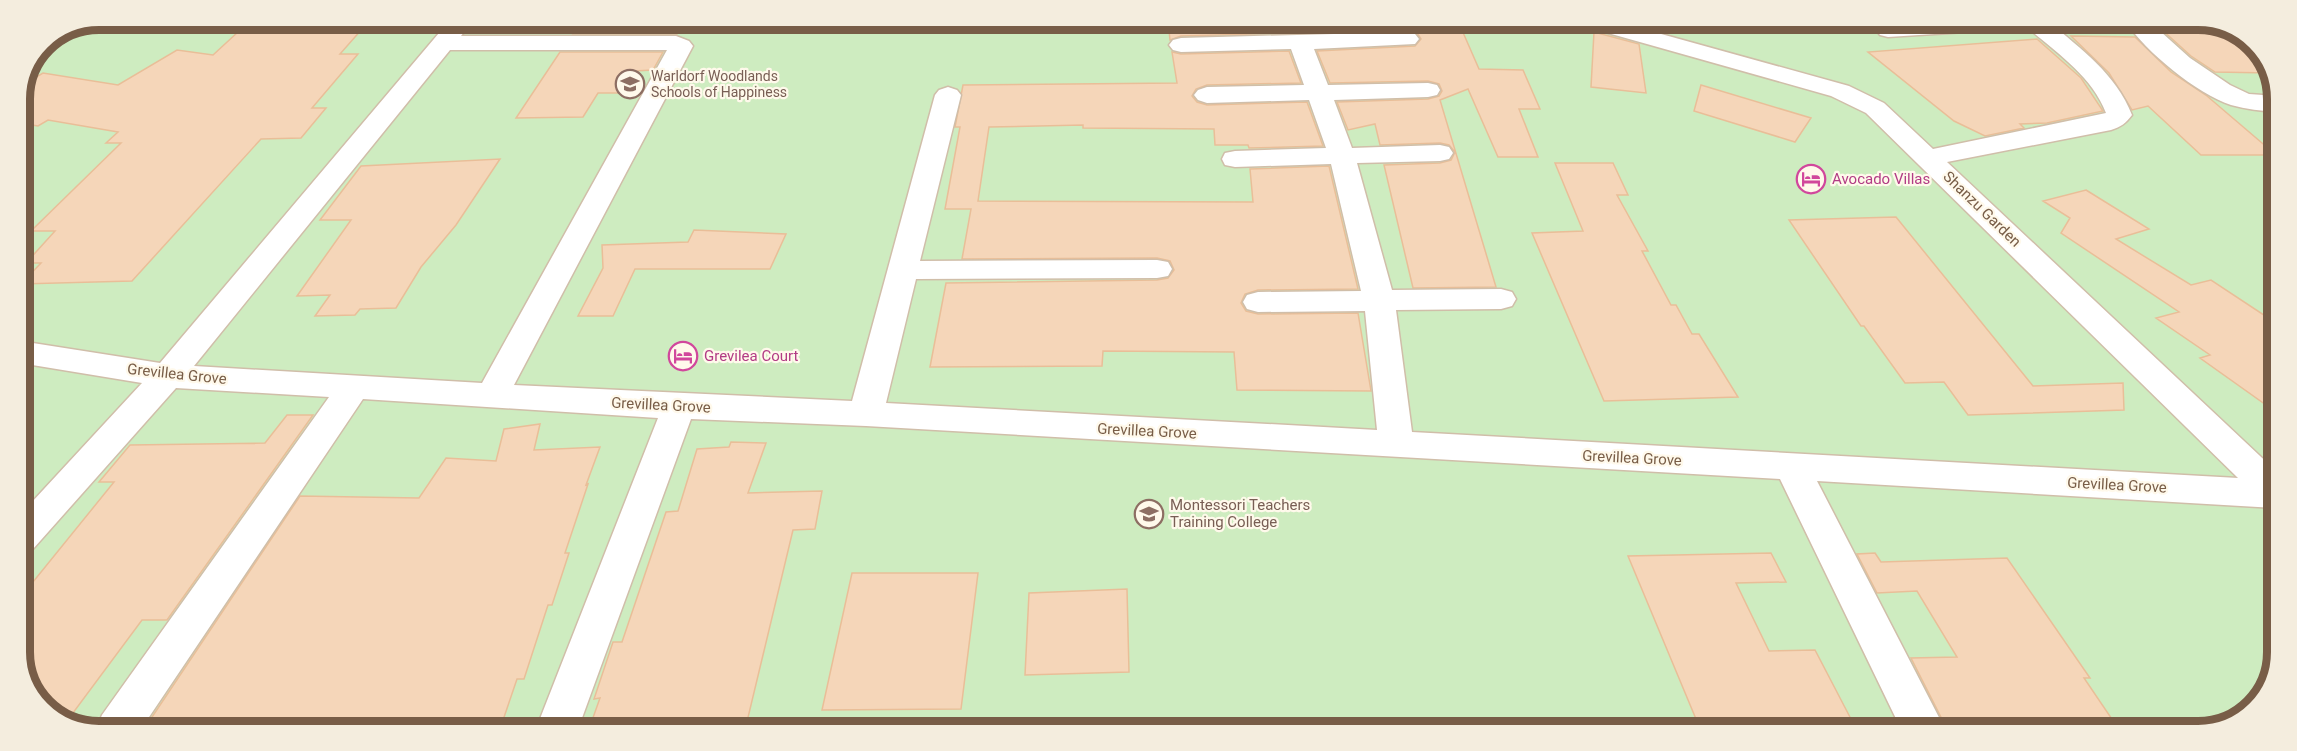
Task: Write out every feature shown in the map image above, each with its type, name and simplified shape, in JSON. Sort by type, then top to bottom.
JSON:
[{"type":"street","points":[[30,528],[168,376],[454,30]]},
{"type":"street","name":"Shanzu Garden","points":[[1623,30],[1840,91],[1875,108],[2267,485]]},
{"type":"street","points":[[1928,158],[2111,122],[2119,115],[2116,104],[2106,87],[2044,30]]},
{"type":"street","points":[[2144,30],[2215,87],[2232,97],[2267,103]]},
{"type":"street","points":[[1181,45],[1407,39]]},
{"type":"street","points":[[443,43],[676,42],[681,46],[494,394]]},
{"type":"street","points":[[1300,42],[1342,156],[1379,300],[1396,445]]},
{"type":"street","points":[[1207,95],[1428,90]]},
{"type":"street","points":[[866,414],[948,95]]},
{"type":"street","points":[[1235,159],[1440,153]]},
{"type":"street","points":[[902,270],[1157,269]]},
{"type":"street","points":[[1258,302],[1502,299]]},
{"type":"street","name":"Grevillea Grove","points":[[30,354],[168,376],[679,407],[866,414],[2267,493]]},
{"type":"street","points":[[123,721],[354,387]]},
{"type":"street","points":[[560,721],[679,407]]},
{"type":"street","points":[[1791,466],[1919,721]]},
{"type":"green space","points":[[2198,30],[2216,32],[2236,42],[2250,54],[2262,73],[2267,95],[2267,652],[2265,670],[2255,690],[2240,707],[2220,717],[2198,721],[99,721],[81,719],[61,709],[44,694],[35,678],[30,656],[30,99],[35,73],[50,50],[73,35],[86,31]]},
{"type":"building","points":[[240,30],[361,30],[340,54],[358,54],[312,108],[326,108],[301,138],[261,139],[132,281],[30,284],[30,275],[41,263],[30,263],[30,259],[55,231],[31,231],[121,143],[106,143],[118,132],[48,120],[38,126],[30,125],[30,99],[33,79],[43,73],[118,85],[177,50],[213,55]]},
{"type":"building","points":[[576,30],[679,30],[677,34],[573,34]]},
{"type":"building","points":[[1169,30],[1407,30],[1181,36],[1170,40]]},
{"type":"building","points":[[1407,30],[1462,30],[1479,69],[1523,70],[1540,109],[1519,109],[1538,157],[1498,157],[1468,89],[1440,100],[1496,287],[1413,288],[1384,165],[1440,163],[1451,160],[1455,152],[1449,145],[1440,143],[1380,145],[1375,124],[1348,130],[1337,102],[1428,99],[1439,96],[1442,91],[1439,84],[1428,81],[1330,83],[1317,51],[1415,46],[1421,39],[1417,33]]},
{"type":"building","points":[[2162,30],[2198,30],[2216,32],[2228,37],[2250,54],[2262,73],[2215,72],[2191,56]]},
{"type":"building","points":[[1594,32],[1639,44],[1646,93],[1591,87]]},
{"type":"building","points":[[2071,36],[2135,37],[2171,72],[2207,96],[2267,147],[2267,155],[2201,155],[2148,106],[2132,110],[2109,73]]},
{"type":"building","points":[[2037,39],[2081,78],[2103,111],[2047,123],[2020,124],[2024,128],[1985,136],[1954,121],[1868,52]]},
{"type":"building","points":[[1289,51],[1301,83],[1207,85],[1196,89],[1192,96],[1197,102],[1207,105],[1307,102],[1323,146],[1249,148],[1248,145],[1215,145],[1214,129],[1083,128],[1083,125],[989,127],[978,201],[1253,202],[1250,169],[1329,166],[1358,289],[1258,290],[1245,294],[1241,303],[1246,311],[1258,314],[1358,313],[1371,391],[1237,390],[1234,352],[1103,351],[1102,366],[930,367],[946,283],[1157,280],[1168,278],[1174,270],[1170,261],[1157,258],[962,259],[971,209],[945,209],[960,127],[955,127],[963,85],[1177,83],[1172,52],[1181,54]]},
{"type":"building","points":[[560,52],[663,52],[653,70],[634,71],[621,93],[598,93],[583,117],[516,118]]},
{"type":"building","points":[[1701,85],[1811,118],[1795,142],[1694,111]]},
{"type":"building","points":[[500,159],[456,225],[421,267],[396,308],[360,309],[355,315],[315,316],[330,295],[297,296],[351,220],[320,220],[361,166]]},
{"type":"building","points":[[1555,163],[1613,163],[1628,195],[1617,195],[1648,251],[1642,251],[1671,305],[1676,305],[1692,334],[1699,334],[1738,397],[1604,401],[1532,233],[1583,231]]},
{"type":"building","points":[[2086,190],[2149,229],[2116,239],[2191,285],[2211,280],[2267,317],[2267,406],[2200,358],[2210,355],[2156,318],[2179,312],[2061,233],[2070,218],[2043,201]]},
{"type":"building","points":[[1896,217],[2033,386],[2123,383],[2124,410],[1968,415],[1944,382],[1905,383],[1864,326],[1861,326],[1789,220]]},
{"type":"building","points":[[694,230],[786,234],[770,269],[635,269],[613,316],[578,316],[603,268],[602,245],[688,242]]},
{"type":"building","points":[[287,415],[313,415],[167,620],[142,620],[71,715],[54,704],[39,686],[31,665],[30,586],[114,482],[99,482],[130,445],[265,443]]},
{"type":"building","points":[[540,424],[534,450],[600,447],[565,553],[569,553],[552,605],[548,605],[524,679],[517,679],[503,721],[149,721],[300,496],[419,498],[446,458],[496,461],[504,429]]},
{"type":"building","points":[[731,442],[766,443],[748,493],[822,491],[815,529],[793,530],[747,721],[592,721],[600,698],[594,699],[613,642],[622,642],[666,512],[678,511],[697,449],[729,447]]},
{"type":"building","points":[[1771,553],[1786,582],[1736,583],[1769,651],[1815,650],[1852,721],[1697,721],[1628,556]]},
{"type":"building","points":[[1875,553],[1881,562],[2007,558],[2090,678],[2084,678],[2113,721],[1943,721],[1911,658],[1957,657],[1917,591],[1877,593],[1857,554]]},
{"type":"building","points":[[852,573],[978,573],[961,709],[822,710]]},
{"type":"building","points":[[1127,589],[1129,672],[1025,675],[1029,593]]},
{"type":"place","name":"Warldorf Woodlands Schools of Happiness","points":[[630,84]]},
{"type":"place","name":"Avocado Villas","points":[[1811,179]]},
{"type":"place","name":"Grevilea Court","points":[[683,356]]},
{"type":"place","name":"Montessori Teachers Training College","points":[[1149,514]]}]
